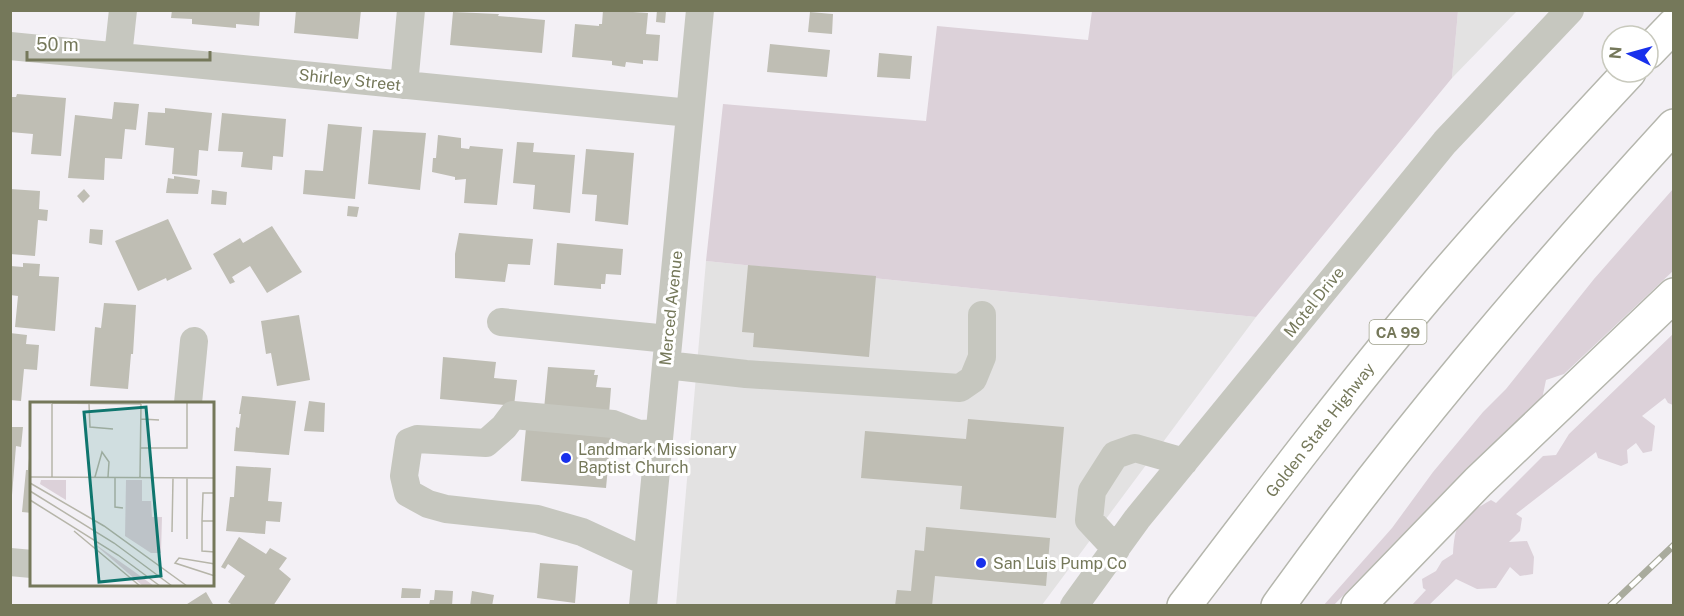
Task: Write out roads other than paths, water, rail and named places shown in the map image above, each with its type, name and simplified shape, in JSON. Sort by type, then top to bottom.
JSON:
[{"type":"highway","points":[[1660,40],[1674,25]]},
{"type":"highway","name":"Golden State Highway","points":[[1184,606],[1314,435],[1428,295],[1523,186],[1618,84]]},
{"type":"highway","points":[[1278,606],[1319,548],[1435,400],[1606,200],[1674,126]]},
{"type":"highway","points":[[1358,606],[1478,482],[1674,295]]},
{"type":"street","points":[[118,56],[123,10]]},
{"type":"street","points":[[404,85],[411,10]]},
{"type":"street","name":"Merced Avenue","points":[[643,606],[700,10]]},
{"type":"street","name":"Motel Drive","points":[[1074,606],[1184,462],[1445,142],[1570,10]]},
{"type":"street","name":"Shirley Street","points":[[10,46],[690,113]]},
{"type":"street","points":[[501,322],[667,352],[746,374],[960,388],[973,379],[982,357],[981,315]]},
{"type":"street","points":[[188,402],[194,341]]},
{"type":"street","points":[[647,562],[582,532],[537,519],[446,509],[428,504],[408,493],[404,476],[410,442],[417,439],[486,443],[504,427],[513,415],[613,424],[639,434],[659,432]]},
{"type":"street","points":[[1116,549],[1089,520],[1092,490],[1115,455],[1135,448],[1184,462]]},
{"type":"street","points":[[10,562],[30,564]]},
{"type":"railway","points":[[1610,606],[1674,545]]},
{"type":"place","name":"Landmark Missionary Baptist Church","points":[[566,458]]},
{"type":"place","name":"San Luis Pump Co","points":[[981,563]]}]
